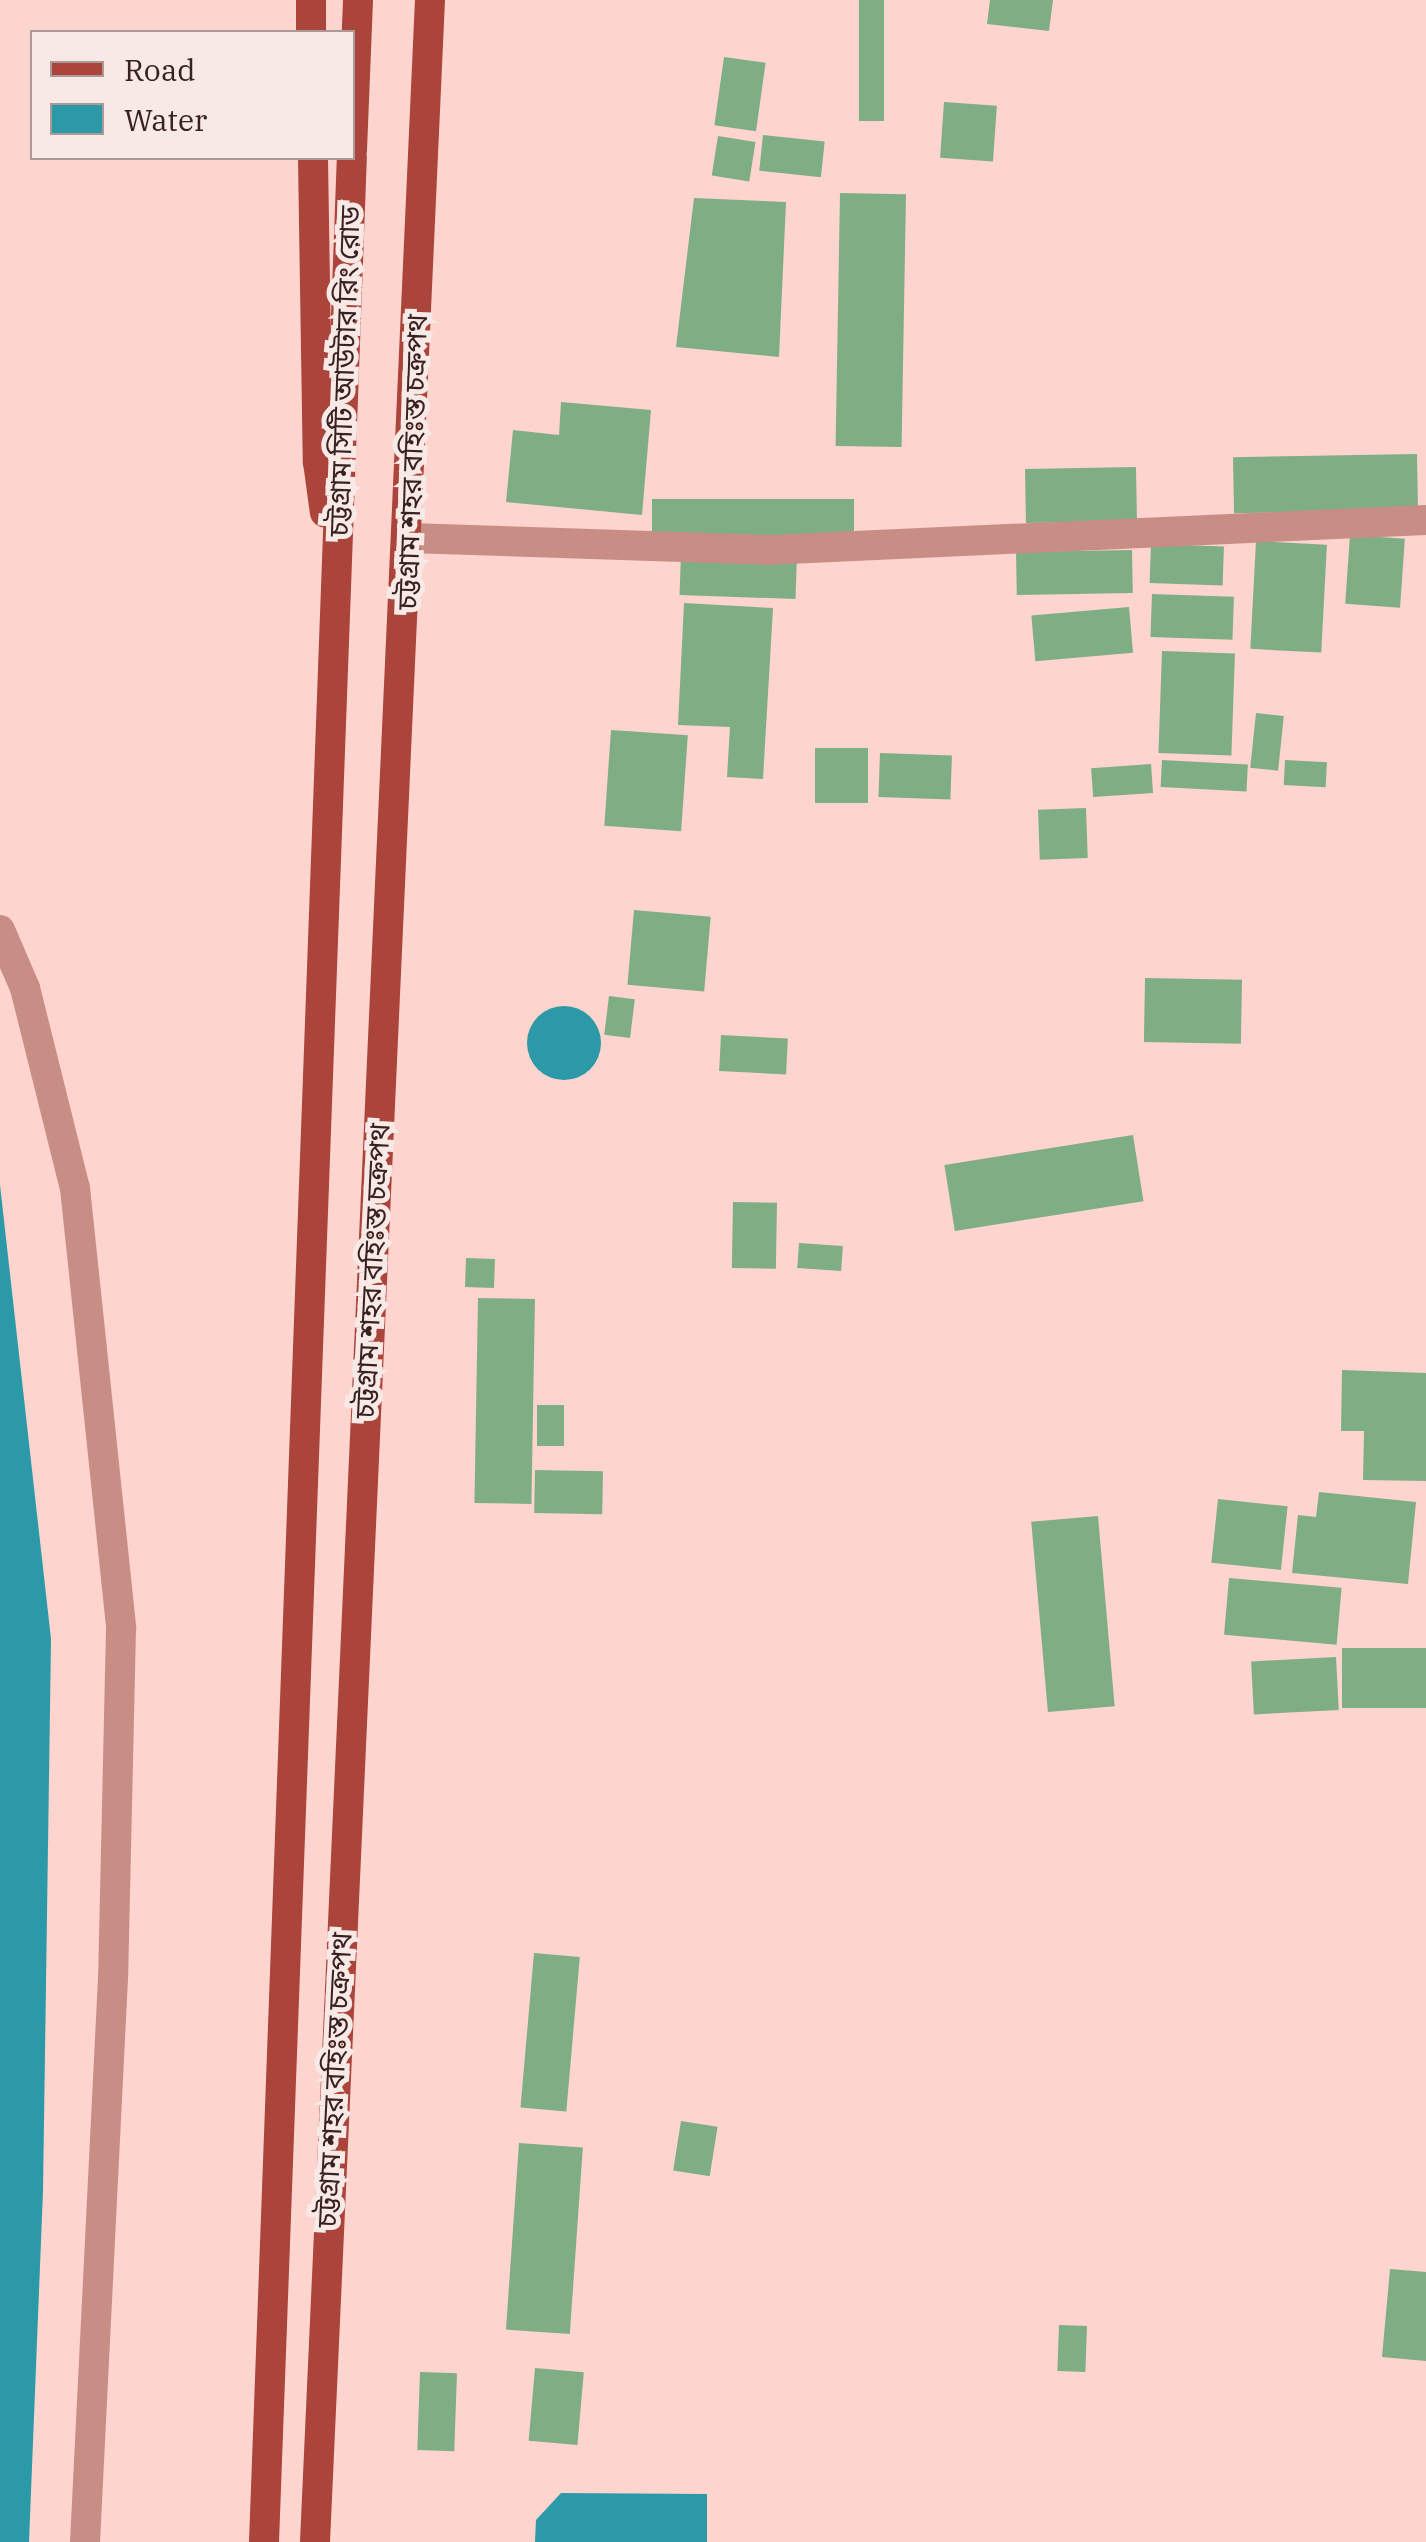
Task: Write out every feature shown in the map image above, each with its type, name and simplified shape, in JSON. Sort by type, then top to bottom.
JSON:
[{"type":"main road","points":[[311,0],[312,30]]},
{"type":"main road","name":"চট্টগ্রাম সিটি আউটার রিং রোড","points":[[355,77],[358,0]]},
{"type":"main road","name":"চট্টগ্রাম শহর বহিঃস্ত চক্রপথ","points":[[314,2542],[413,458],[430,0]]},
{"type":"main road","points":[[413,458],[451,0]]},
{"type":"main road","points":[[313,160],[318,462],[336,585]]},
{"type":"main road","name":"চট্টগ্রাম সিটি আউটার রিং রোড","points":[[336,585],[352,160]]},
{"type":"main road","name":"চট্টগ্রাম শহর বহিঃস্ত চক্রপথ","points":[[264,2542],[336,585]]},
{"type":"street","points":[[409,538],[767,550],[1426,520]]},
{"type":"street","points":[[0,930],[24,988],[74,1188],[121,1629],[114,1978],[85,2542]]},
{"type":"water","points":[[564,1006],[590,1017],[601,1043],[590,1069],[564,1080],[538,1069],[527,1043],[538,1017]]},
{"type":"water","points":[[0,1185],[51,1639],[43,2191],[29,2542],[0,2542]]},
{"type":"water","points":[[561,2493],[707,2494],[707,2542],[535,2542],[536,2520]]},
{"type":"building","points":[[859,0],[884,0],[884,121],[859,121]]},
{"type":"building","points":[[990,0],[1053,0],[1049,31],[987,24]]},
{"type":"building","points":[[724,57],[766,63],[756,131],[714,125]]},
{"type":"building","points":[[944,102],[997,106],[993,162],[940,158]]},
{"type":"building","points":[[763,135],[825,141],[821,177],[759,171]]},
{"type":"building","points":[[718,136],[756,142],[749,181],[712,176]]},
{"type":"building","points":[[840,193],[906,194],[902,447],[836,446]]},
{"type":"building","points":[[694,198],[786,202],[779,357],[676,347]]},
{"type":"building","points":[[561,402],[651,410],[642,515],[506,502],[513,430],[559,435]]},
{"type":"building","points":[[1417,454],[1418,510],[1234,513],[1233,457]]},
{"type":"building","points":[[1136,467],[1137,521],[1026,523],[1025,469]]},
{"type":"building","points":[[652,499],[854,499],[854,540],[652,540]]},
{"type":"building","points":[[1350,535],[1405,539],[1400,608],[1345,604]]},
{"type":"building","points":[[1256,541],[1327,545],[1321,653],[1250,649]]},
{"type":"building","points":[[1151,544],[1224,547],[1223,586],[1150,583]]},
{"type":"building","points":[[1132,550],[1133,593],[1017,595],[1016,552]]},
{"type":"building","points":[[681,553],[797,557],[795,599],[680,595]]},
{"type":"building","points":[[1152,594],[1234,597],[1232,640],[1150,637]]},
{"type":"building","points":[[684,603],[773,608],[763,779],[727,777],[730,727],[678,725]]},
{"type":"building","points":[[1129,607],[1133,653],[1035,661],[1031,616]]},
{"type":"building","points":[[1162,651],[1235,654],[1231,755],[1158,753]]},
{"type":"building","points":[[1256,713],[1284,716],[1278,771],[1250,768]]},
{"type":"building","points":[[611,730],[688,735],[681,831],[604,826]]},
{"type":"building","points":[[815,748],[868,748],[868,803],[815,803]]},
{"type":"building","points":[[880,753],[952,756],[950,799],[878,797]]},
{"type":"building","points":[[1162,760],[1248,765],[1246,791],[1161,787]]},
{"type":"building","points":[[1285,760],[1327,762],[1326,787],[1284,785]]},
{"type":"building","points":[[1151,764],[1153,793],[1093,797],[1091,768]]},
{"type":"building","points":[[1086,808],[1088,858],[1040,860],[1038,810]]},
{"type":"building","points":[[634,910],[711,917],[704,991],[627,985]]},
{"type":"building","points":[[1145,978],[1242,980],[1241,1044],[1144,1042]]},
{"type":"building","points":[[609,996],[635,999],[630,1038],[604,1035]]},
{"type":"building","points":[[721,1035],[788,1039],[786,1074],[719,1071]]},
{"type":"building","points":[[1133,1135],[1143,1201],[955,1231],[944,1165]]},
{"type":"building","points":[[733,1202],[777,1203],[776,1269],[732,1268]]},
{"type":"building","points":[[799,1243],[843,1246],[841,1271],[797,1268]]},
{"type":"building","points":[[466,1258],[495,1259],[494,1288],[465,1287]]},
{"type":"building","points":[[478,1298],[535,1299],[531,1504],[474,1503]]},
{"type":"building","points":[[1342,1370],[1426,1373],[1426,1481],[1363,1480],[1364,1431],[1341,1431]]},
{"type":"building","points":[[537,1405],[564,1405],[564,1446],[537,1446]]},
{"type":"building","points":[[535,1470],[603,1471],[602,1514],[534,1513]]},
{"type":"building","points":[[1319,1492],[1416,1502],[1408,1584],[1292,1573],[1298,1515],[1316,1517]]},
{"type":"building","points":[[1218,1499],[1288,1506],[1281,1570],[1211,1563]]},
{"type":"building","points":[[1098,1516],[1115,1706],[1048,1712],[1031,1522]]},
{"type":"building","points":[[1229,1578],[1342,1588],[1337,1645],[1224,1635]]},
{"type":"building","points":[[1342,1648],[1426,1648],[1426,1708],[1342,1708]]},
{"type":"building","points":[[1336,1657],[1339,1710],[1254,1714],[1251,1661]]},
{"type":"building","points":[[534,1953],[580,1957],[566,2111],[520,2107]]},
{"type":"building","points":[[681,2121],[718,2127],[710,2176],[673,2170]]},
{"type":"building","points":[[519,2143],[583,2147],[570,2334],[506,2330]]},
{"type":"building","points":[[1390,2269],[1426,2272],[1426,2361],[1382,2357]]},
{"type":"building","points":[[1059,2325],[1087,2326],[1085,2372],[1057,2371]]},
{"type":"building","points":[[535,2368],[584,2372],[577,2445],[529,2441]]},
{"type":"building","points":[[420,2372],[457,2373],[454,2451],[417,2450]]}]
